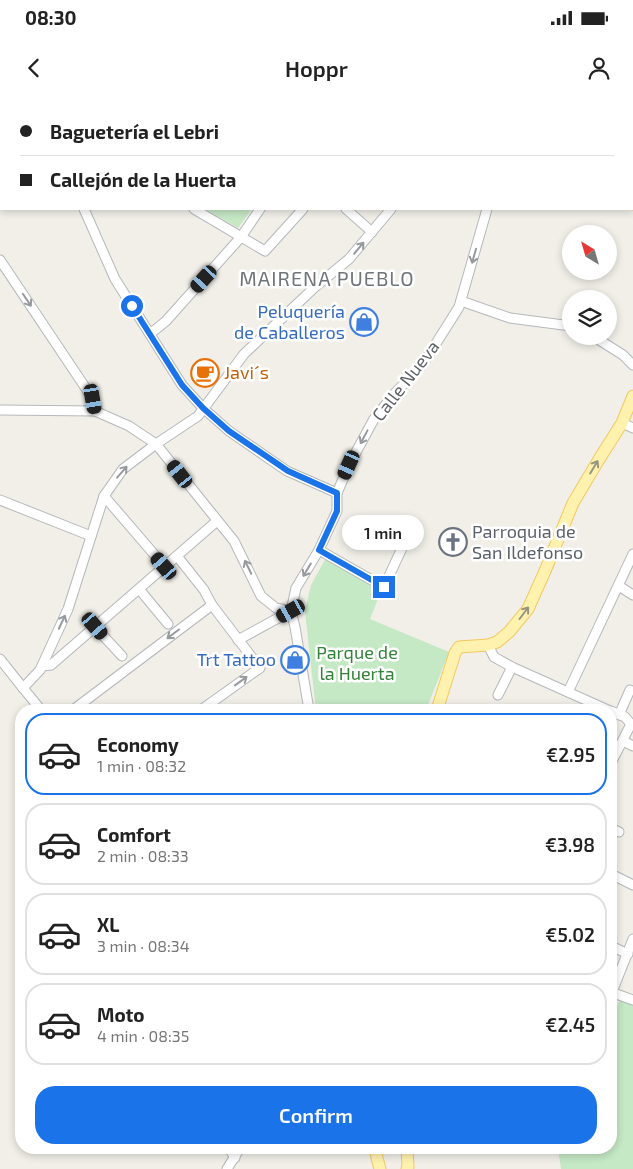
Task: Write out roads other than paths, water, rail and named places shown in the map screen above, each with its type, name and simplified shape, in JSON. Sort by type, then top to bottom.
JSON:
[{"type":"main road","points":[[438,704],[458,647],[488,645],[496,642],[509,632],[528,609],[573,503],[598,460],[628,426],[633,396]]},
{"type":"main road","points":[[377,1154],[380,1169]]},
{"type":"main road","points":[[407,1154],[407,1169]]},
{"type":"street","points":[[84,210],[115,279],[182,385],[203,408],[229,431],[288,471],[337,493]]},
{"type":"street","points":[[196,210],[265,251],[302,210]]},
{"type":"street","points":[[150,334],[166,321],[241,237],[259,210]]},
{"type":"street","points":[[347,210],[372,232]]},
{"type":"street","points":[[23,688],[40,670],[68,610],[104,496],[123,469],[198,416],[244,354],[315,287],[349,259],[391,210]]},
{"type":"street","name":"Calle Nueva","points":[[291,611],[296,588],[319,550],[337,511],[337,493],[349,465],[374,418],[423,364],[459,307],[487,210]]},
{"type":"street","points":[[0,260],[93,399],[96,411]]},
{"type":"street","points":[[461,301],[510,318],[562,325]]},
{"type":"street","points":[[607,345],[623,355],[633,366]]},
{"type":"street","points":[[0,410],[96,411],[129,426],[156,444],[234,541],[261,596],[276,608],[291,611]]},
{"type":"street","points":[[104,496],[164,566]]},
{"type":"street","points":[[0,500],[91,536]]},
{"type":"street","points":[[42,666],[51,665],[218,521]]},
{"type":"street","points":[[319,550],[384,587],[402,548]]},
{"type":"street","points":[[568,692],[633,554]]},
{"type":"street","points":[[177,556],[260,668],[209,704]]},
{"type":"street","points":[[618,586],[633,595]]},
{"type":"street","points":[[139,589],[168,624]]},
{"type":"street","points":[[81,704],[212,605]]},
{"type":"street","points":[[238,640],[291,611]]},
{"type":"street","points":[[291,611],[308,704]]},
{"type":"street","points":[[95,626],[122,656]]},
{"type":"street","points":[[488,645],[494,657],[568,692],[587,704]]},
{"type":"street","points":[[0,658],[36,704]]},
{"type":"street","points":[[498,695],[512,667]]},
{"type":"street","points":[[617,707],[630,690]]},
{"type":"street","points":[[617,714],[625,717],[631,724],[617,752]]},
{"type":"street","points":[[623,741],[633,746]]},
{"type":"street","points":[[617,877],[633,885]]},
{"type":"street","points":[[617,980],[633,939]]},
{"type":"street","points":[[617,949],[628,954]]},
{"type":"street","points":[[617,994],[633,1000]]},
{"type":"street","points":[[233,1154],[235,1158]]},
{"type":"street","points":[[227,1169],[237,1154]]},
{"type":"place","name":"Peluquería de Caballeros","points":[[364,322]]},
{"type":"place","name":"Javi´s","points":[[205,373]]},
{"type":"place","name":"Parroquia de San Ildefonso","points":[[453,542]]},
{"type":"place","name":"Trt Tattoo","points":[[295,660]]},
{"type":"district","name":"MAIRENA PUEBLO","points":[[327,279]]},
{"type":"park label","name":"Parque de la Huerta","points":[[357,663]]}]
